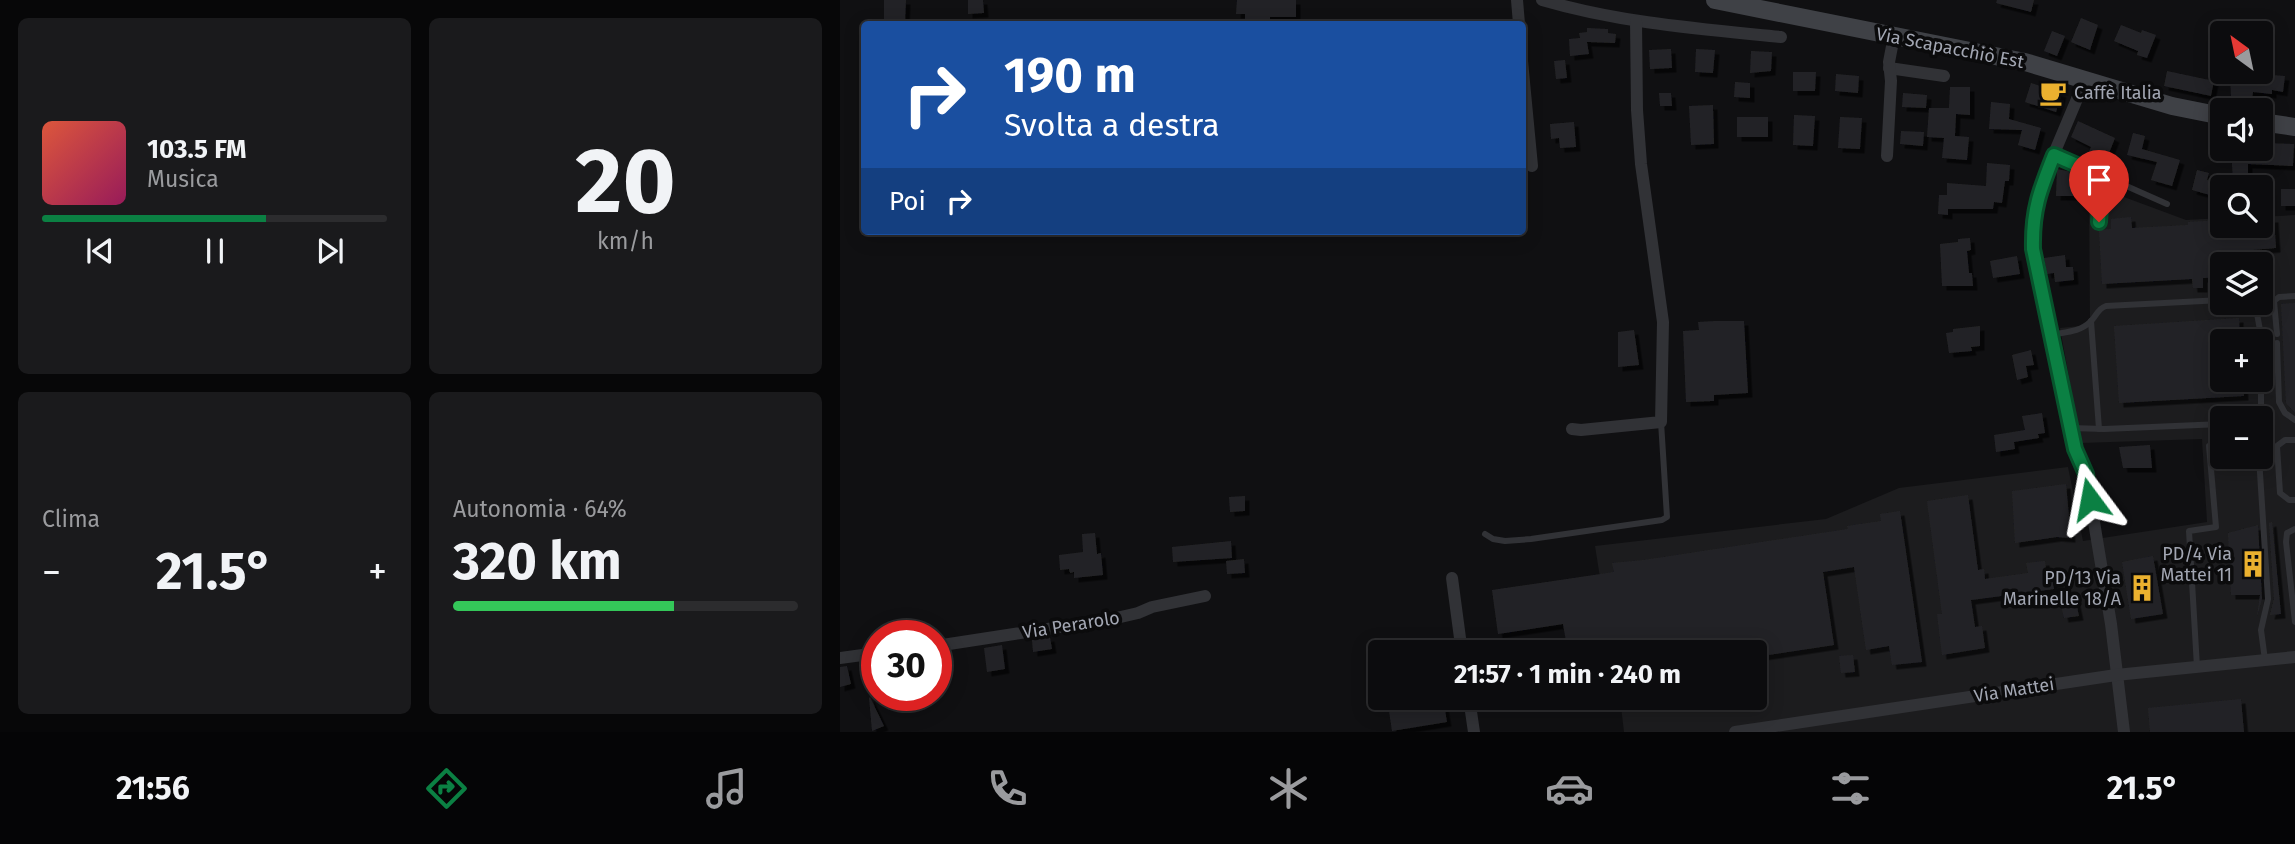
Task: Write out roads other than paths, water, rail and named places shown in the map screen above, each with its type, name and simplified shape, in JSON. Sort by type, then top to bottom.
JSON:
[{"type":"main road","name":"Via Scapacchiò Est","points":[[1715,0],[1763,5],[1894,36],[2025,62],[2172,106],[2210,114]]},
{"type":"main road","points":[[2273,124],[2295,127]]},
{"type":"street","points":[[1517,0],[1519,21]]},
{"type":"street","points":[[1542,0],[1636,21],[1781,37]]},
{"type":"street","points":[[1572,429],[1661,422],[1663,322],[1641,164],[1637,110],[1636,21]]},
{"type":"street","points":[[1887,156],[1891,81],[1889,68],[1894,36]]},
{"type":"street","points":[[1889,68],[1944,76]]},
{"type":"street","points":[[2085,80],[2042,182],[2032,220],[2033,249],[2075,449],[2086,474],[2111,624],[2124,732]]},
{"type":"street","points":[[1526,103],[1532,166]]},
{"type":"street","points":[[1452,578],[1460,640]]},
{"type":"street","name":"Via Perarolo","points":[[952,644],[1112,619],[1205,596]]},
{"type":"street","points":[[840,658],[861,655]]},
{"type":"street","name":"Via Mattei","points":[[1735,732],[1783,728],[2116,675],[2295,657]]},
{"type":"street","points":[[1471,710],[1474,732]]},
{"type":"lane","points":[[2054,155],[2167,204]]},
{"type":"lane","points":[[2099,222],[2102,176]]},
{"type":"lane","points":[[2277,334],[2274,300],[2295,296]]},
{"type":"lane","points":[[2051,335],[2079,330],[2091,321],[2099,309],[2106,306],[2210,301]]},
{"type":"lane","points":[[2091,321],[2099,429]]},
{"type":"lane","points":[[2277,343],[2279,402],[2285,412],[2295,420]]},
{"type":"lane","points":[[1485,534],[1504,541],[1531,540],[1662,520],[1667,517],[1661,422]]},
{"type":"lane","points":[[2071,428],[2210,424]]},
{"type":"lane","points":[[2295,440],[2286,440],[2277,446],[2280,493],[2289,500],[2295,500]]},
{"type":"lane","points":[[2197,667],[2189,531],[2216,527],[2211,469]]},
{"type":"lane","points":[[2260,469],[2267,599],[2261,630],[2265,660]]},
{"type":"lane","points":[[2295,529],[2287,533],[2286,542],[2295,622]]},
{"type":"place","name":"Caffè Italia","points":[[2053,93]]},
{"type":"place","name":"PD/4 Via Mattei 11","points":[[2253,564]]},
{"type":"place","name":"PD/13 Via Marinelle 18/A","points":[[2142,588]]}]
